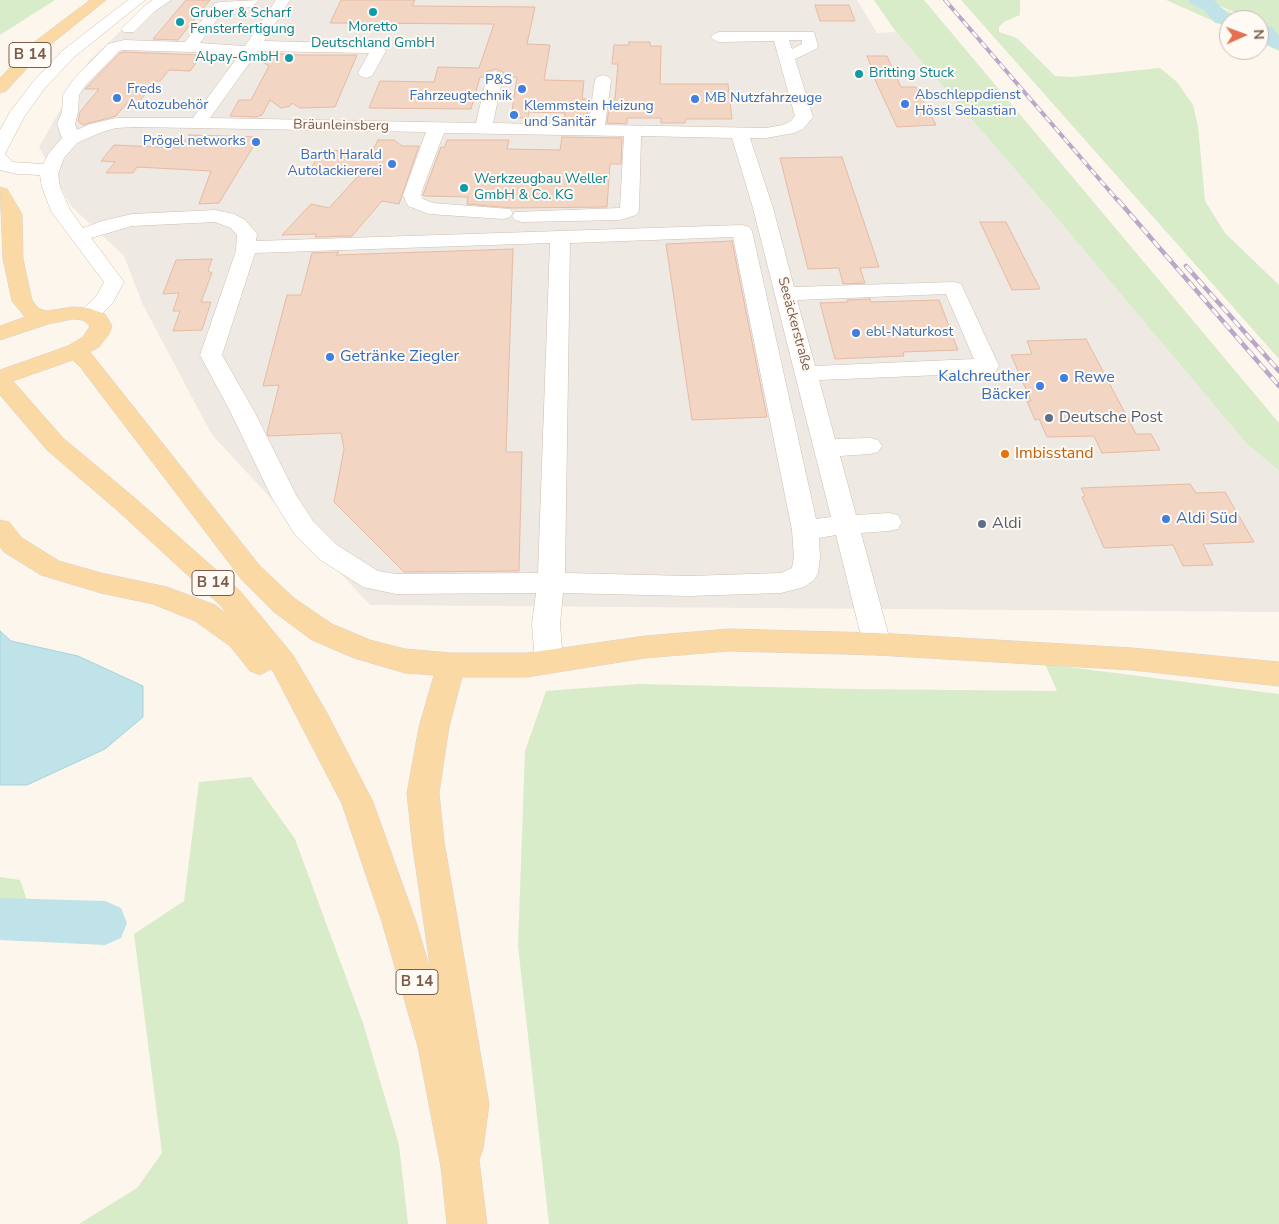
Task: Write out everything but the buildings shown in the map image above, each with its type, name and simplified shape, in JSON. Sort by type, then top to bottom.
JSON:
[{"type":"main road","name":"B 14","points":[[0,88],[39,46],[99,0]]},
{"type":"main road","points":[[0,103],[64,26]]},
{"type":"main road","points":[[0,193],[12,214],[13,259],[22,301],[31,312],[44,318]]},
{"type":"main road","points":[[0,333],[44,318],[73,313],[88,314],[97,319],[101,326],[98,334],[91,342],[76,351],[0,379]]},
{"type":"main road","points":[[76,351],[89,363],[251,573],[284,605],[322,632],[364,650],[405,662],[451,665],[527,665],[645,647],[729,640],[878,644],[1132,659],[1279,674]]},
{"type":"main road","name":"B 14","points":[[0,379],[19,404],[55,444],[127,505],[230,598],[283,663],[316,722],[357,802],[399,922],[436,1047],[461,1167],[467,1224]]},
{"type":"main road","points":[[0,529],[13,546],[50,568],[101,583],[157,594],[205,613],[240,638],[275,683],[357,802]]},
{"type":"main road","points":[[451,665],[434,728],[424,793],[428,841],[470,1104],[461,1167]]},
{"type":"street","points":[[0,150],[0,145],[16,116],[39,85],[68,54],[118,13],[138,0]]},
{"type":"street","points":[[126,32],[150,8],[164,0]]},
{"type":"street","points":[[192,47],[194,39],[220,6],[247,4],[252,0]]},
{"type":"street","points":[[198,124],[252,48],[283,0]]},
{"type":"street","points":[[719,37],[809,35],[810,46],[787,57]]},
{"type":"street","points":[[740,134],[788,130],[797,125],[804,117],[780,36]]},
{"type":"street","points":[[71,140],[66,124],[70,112],[71,95],[114,47],[124,45],[376,49],[378,52],[366,73]]},
{"type":"street","points":[[484,128],[496,76]]},
{"type":"street","points":[[596,129],[603,80]]},
{"type":"street","name":"Bräunleinsberg","points":[[50,170],[55,157],[71,140],[96,128],[116,123],[596,129],[740,134]]},
{"type":"street","points":[[437,127],[414,188],[412,195],[415,202],[429,208],[445,210],[503,212]]},
{"type":"street","points":[[532,143],[575,143],[576,129]]},
{"type":"street","points":[[522,216],[620,214],[629,211],[633,130]]},
{"type":"street","name":"Seeäckerstraße","points":[[740,134],[763,208],[845,525],[878,644]]},
{"type":"street","points":[[0,158],[6,166],[17,169],[50,170],[51,187],[61,211],[114,282],[106,300],[88,314]]},
{"type":"street","points":[[79,236],[109,225],[132,220],[215,216],[227,218],[238,224],[247,234],[246,247],[210,355],[242,411],[285,498],[304,528],[328,552],[372,580],[396,584],[551,583],[689,586],[781,583],[795,580],[804,573],[807,557],[805,530],[742,232],[246,247]]},
{"type":"street","points":[[549,662],[546,624],[551,583],[560,237]]},
{"type":"street","points":[[786,294],[962,288],[988,366],[806,373]]},
{"type":"street","points":[[825,448],[870,446]]},
{"type":"street","points":[[805,530],[889,522]]},
{"type":"shaded area","points":[[160,0],[857,0],[877,33],[896,32],[1051,211],[1246,443],[1279,471],[1279,612],[370,605],[212,435],[142,303],[124,256],[71,206],[39,147],[88,62],[130,22]]},
{"type":"green space","points":[[0,0],[55,0],[0,35]]},
{"type":"green space","points":[[874,0],[924,0],[1279,423],[1279,471],[1246,443],[1051,211],[896,32]]},
{"type":"green space","points":[[961,0],[1020,0],[1020,15],[1004,22],[999,27],[999,32],[1017,38],[1055,76],[1072,77],[1160,68],[1177,82],[1193,105],[1198,126],[1205,201],[1225,233],[1279,285],[1279,359]]},
{"type":"green space","points":[[1166,0],[1204,0],[1226,10],[1219,10],[1219,24]]},
{"type":"green space","points":[[1207,0],[1279,0],[1279,51],[1269,46],[1269,10],[1229,10]]},
{"type":"green space","points":[[1045,664],[1279,694],[1279,1224],[549,1224],[518,946],[525,751],[546,691],[638,684],[1057,691]]},
{"type":"green space","points":[[251,777],[295,839],[363,1023],[399,1145],[408,1224],[79,1224],[137,1188],[162,1153],[134,934],[184,901],[199,782]]},
{"type":"green space","points":[[0,877],[20,880],[32,915],[0,932]]},
{"type":"water","points":[[0,631],[11,641],[78,656],[143,686],[143,717],[105,749],[27,785],[0,785]]},
{"type":"waterway","points":[[1198,0],[1211,6],[1219,15]]},
{"type":"waterway","points":[[1269,39],[1279,44]]},
{"type":"waterway","points":[[0,919],[105,923]]},
{"type":"railway","points":[[945,0],[1119,202]]},
{"type":"railway","points":[[1118,200],[1279,386]]},
{"type":"railway","points":[[1186,266],[1279,371]]},
{"type":"place","name":"Moretto Deutschland GmbH","points":[[373,12]]},
{"type":"place","name":"Gruber & Scharf Fensterfertigung","points":[[180,22]]},
{"type":"place","name":"Alpay-GmbH","points":[[289,58]]},
{"type":"place","name":"Britting Stuck","points":[[859,74]]},
{"type":"place","name":"P&S Fahrzeugtechnik","points":[[522,89]]},
{"type":"place","name":"Freds Autozubehör","points":[[117,98]]},
{"type":"place","name":"MB Nutzfahrzeuge","points":[[695,99]]},
{"type":"place","name":"Abschleppdienst Hössl Sebastian","points":[[905,104]]},
{"type":"place","name":"Klemmstein Heizung und Sanitär","points":[[514,115]]},
{"type":"place","name":"Prögel networks","points":[[256,142]]},
{"type":"place","name":"Barth Harald Autolackiererei","points":[[392,164]]},
{"type":"place","name":"Werkzeugbau Weller GmbH & Co. KG","points":[[464,188]]},
{"type":"place","name":"ebl-Naturkost","points":[[856,333]]},
{"type":"place","name":"Getränke Ziegler","points":[[330,357]]},
{"type":"place","name":"Rewe","points":[[1064,378]]},
{"type":"place","name":"Kalchreuther Bäcker","points":[[1040,386]]},
{"type":"place","name":"Deutsche Post","points":[[1049,418]]},
{"type":"place","name":"Imbisstand","points":[[1005,454]]},
{"type":"place","name":"Aldi Süd","points":[[1166,519]]},
{"type":"place","name":"Aldi","points":[[982,524]]}]
